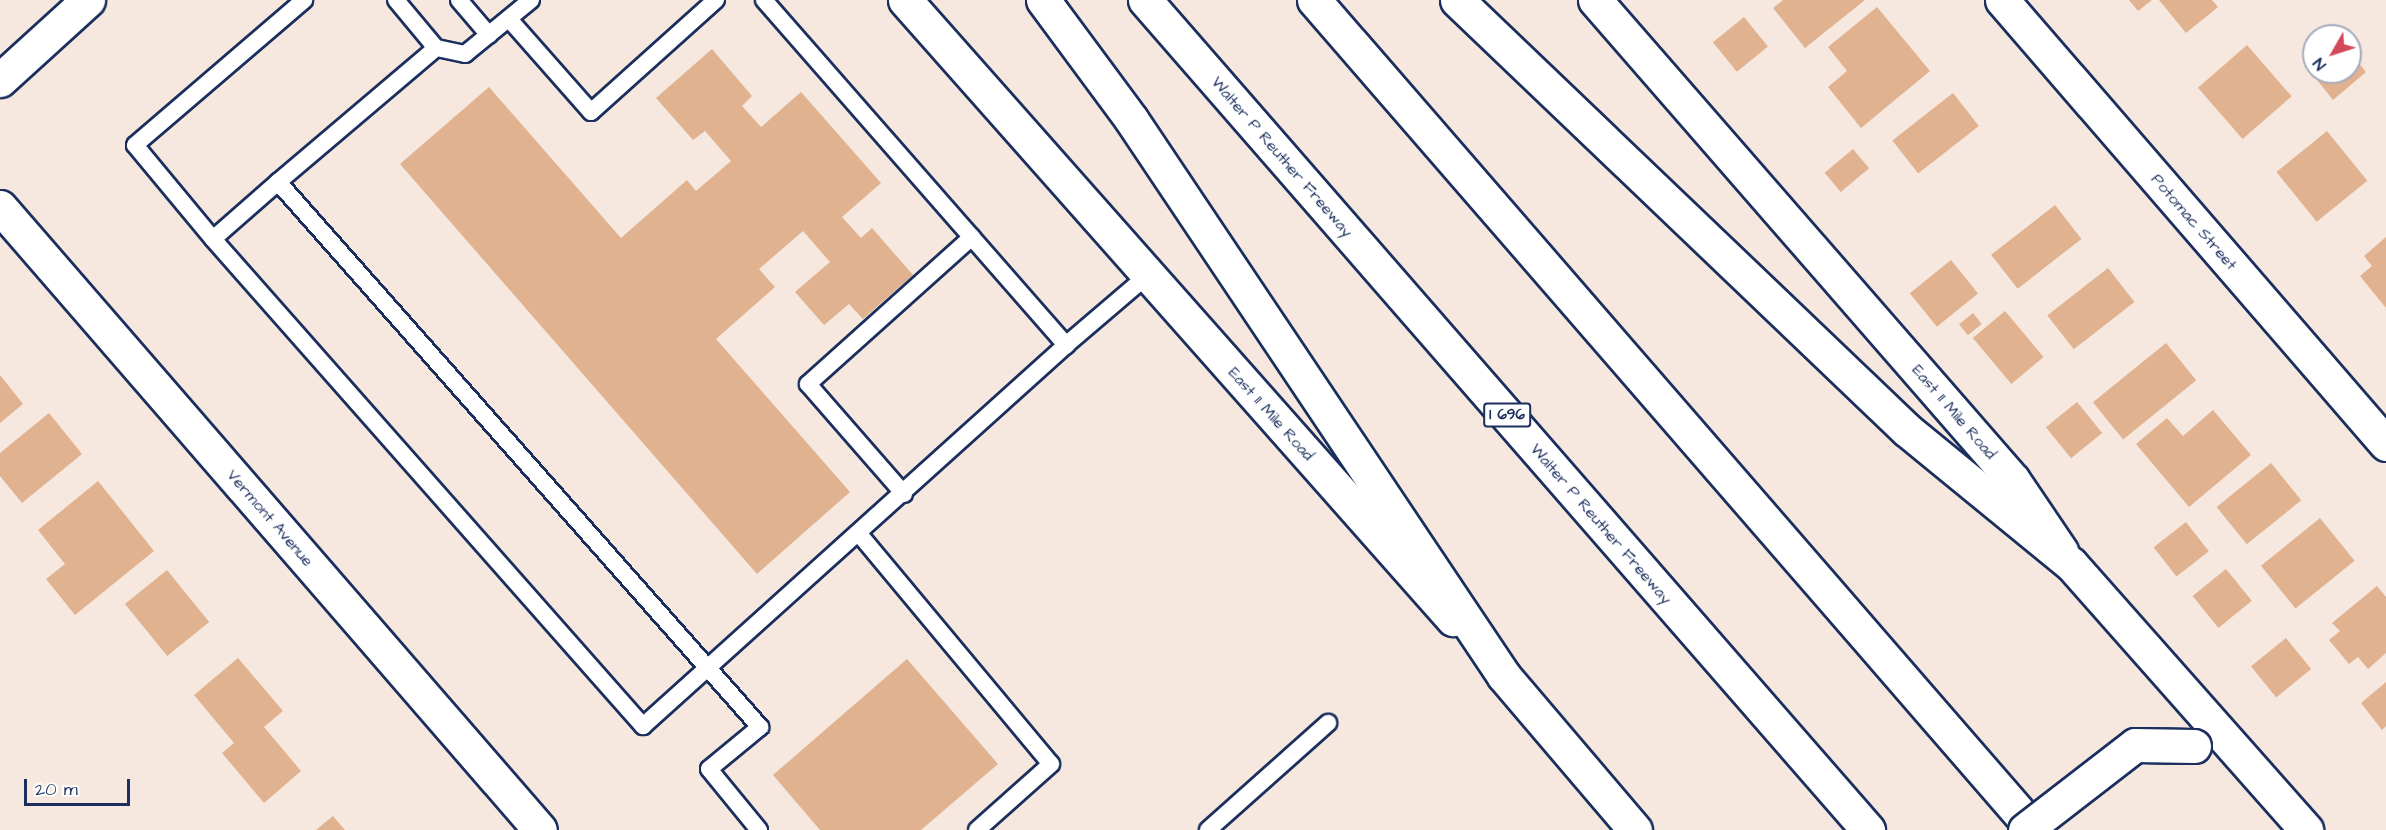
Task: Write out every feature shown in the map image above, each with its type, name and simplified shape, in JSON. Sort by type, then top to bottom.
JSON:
[{"type":"main road","points":[[0,80],[88,0]]},
{"type":"main road","name":"East 11 Mile Road","points":[[905,0],[1504,676],[1635,830]]},
{"type":"main road","points":[[1043,0],[1131,118],[1504,676]]},
{"type":"main road","name":"Walter P Reuther Freeway","points":[[1145,0],[1868,830]]},
{"type":"main road","points":[[1314,0],[2034,830]]},
{"type":"main road","points":[[1457,0],[1907,430],[2071,564]]},
{"type":"main road","name":"East 11 Mile Road","points":[[1595,0],[2013,480],[2071,564],[2250,763],[2306,830]]},
{"type":"main road","name":"Potomac Street","points":[[2002,0],[2386,444]]},
{"type":"main road","name":"Vermont Avenue","points":[[0,207],[540,830]]},
{"type":"main road","points":[[2025,830],[2135,745],[2194,746],[2250,763]]},
{"type":"lane","points":[[304,0],[135,145],[213,239],[643,726],[713,669],[1066,345],[1148,275]]},
{"type":"lane","points":[[396,0],[436,48],[465,54],[531,0]]},
{"type":"lane","points":[[459,0],[489,35]]},
{"type":"lane","points":[[509,19],[591,112],[716,0]]},
{"type":"lane","points":[[764,0],[1066,345]]},
{"type":"lane","points":[[213,239],[436,48]]},
{"type":"lane","points":[[278,182],[713,669],[760,727],[710,769],[759,830]]},
{"type":"lane","points":[[904,494],[808,384],[972,237]]},
{"type":"lane","points":[[860,535],[1051,764],[977,830]]},
{"type":"lane","points":[[1208,830],[1328,723]]},
{"type":"building","points":[[1783,0],[1865,0],[1805,48],[1773,8]]},
{"type":"building","points":[[2129,0],[2152,0],[2138,11]]},
{"type":"building","points":[[2159,0],[2212,0],[2218,7],[2186,33]]},
{"type":"building","points":[[1877,7],[1930,71],[1861,128],[1828,87],[1847,71],[1828,47]]},
{"type":"building","points":[[1744,17],[1768,47],[1737,72],[1713,42]]},
{"type":"building","points":[[2247,45],[2292,96],[2243,139],[2198,88]]},
{"type":"building","points":[[712,49],[752,96],[742,106],[761,127],[801,92],[881,183],[842,217],[861,238],[872,228],[913,275],[863,319],[849,304],[824,325],[795,292],[830,262],[803,231],[759,269],[775,287],[716,339],[850,492],[757,574],[400,164],[489,87],[621,238],[687,180],[696,191],[731,161],[705,131],[693,140],[656,98]]},
{"type":"building","points":[[2320,84],[2352,84],[2333,100]]},
{"type":"building","points":[[1953,93],[1979,126],[1918,174],[1892,140]]},
{"type":"building","points":[[2327,131],[2367,181],[2317,222],[2276,172]]},
{"type":"building","points":[[1853,149],[1869,168],[1841,192],[1825,173]]},
{"type":"building","points":[[2055,205],[2081,239],[2018,289],[1991,255]]},
{"type":"building","points":[[2386,237],[2386,308],[2360,276],[2372,266],[2364,256]]},
{"type":"building","points":[[1951,260],[1978,293],[1937,327],[1910,293]]},
{"type":"building","points":[[2108,268],[2134,302],[2074,349],[2047,315]]},
{"type":"building","points":[[2005,311],[2044,357],[2011,384],[1973,338]]},
{"type":"building","points":[[1973,313],[1982,324],[1968,335],[1959,324]]},
{"type":"building","points":[[2166,343],[2196,380],[2123,439],[2093,402]]},
{"type":"building","points":[[0,375],[23,404],[0,423]]},
{"type":"building","points":[[2077,402],[2102,433],[2071,458],[2046,427]]},
{"type":"building","points":[[2213,410],[2251,455],[2189,507],[2136,444],[2167,418],[2183,436]]},
{"type":"building","points":[[49,413],[82,454],[22,503],[0,476],[0,453]]},
{"type":"building","points":[[2271,463],[2301,500],[2247,544],[2217,507]]},
{"type":"building","points":[[98,481],[154,551],[75,615],[46,579],[65,564],[38,530]]},
{"type":"building","points":[[2320,518],[2355,561],[2296,609],[2261,566]]},
{"type":"building","points":[[2186,522],[2209,551],[2176,576],[2154,547]]},
{"type":"building","points":[[2226,569],[2252,601],[2218,628],[2193,596]]},
{"type":"building","points":[[167,570],[209,622],[167,656],[125,604]]},
{"type":"building","points":[[2377,586],[2386,597],[2386,653],[2368,669],[2358,657],[2349,664],[2329,640],[2340,631],[2332,623]]},
{"type":"building","points":[[2286,638],[2311,669],[2276,697],[2251,666]]},
{"type":"building","points":[[238,658],[283,711],[264,727],[301,771],[264,803],[222,753],[234,743],[194,695]]},
{"type":"building","points":[[907,659],[998,764],[921,830],[820,830],[773,775]]},
{"type":"building","points":[[2386,682],[2386,726],[2382,730],[2361,703]]},
{"type":"building","points":[[333,816],[345,830],[316,830]]}]
